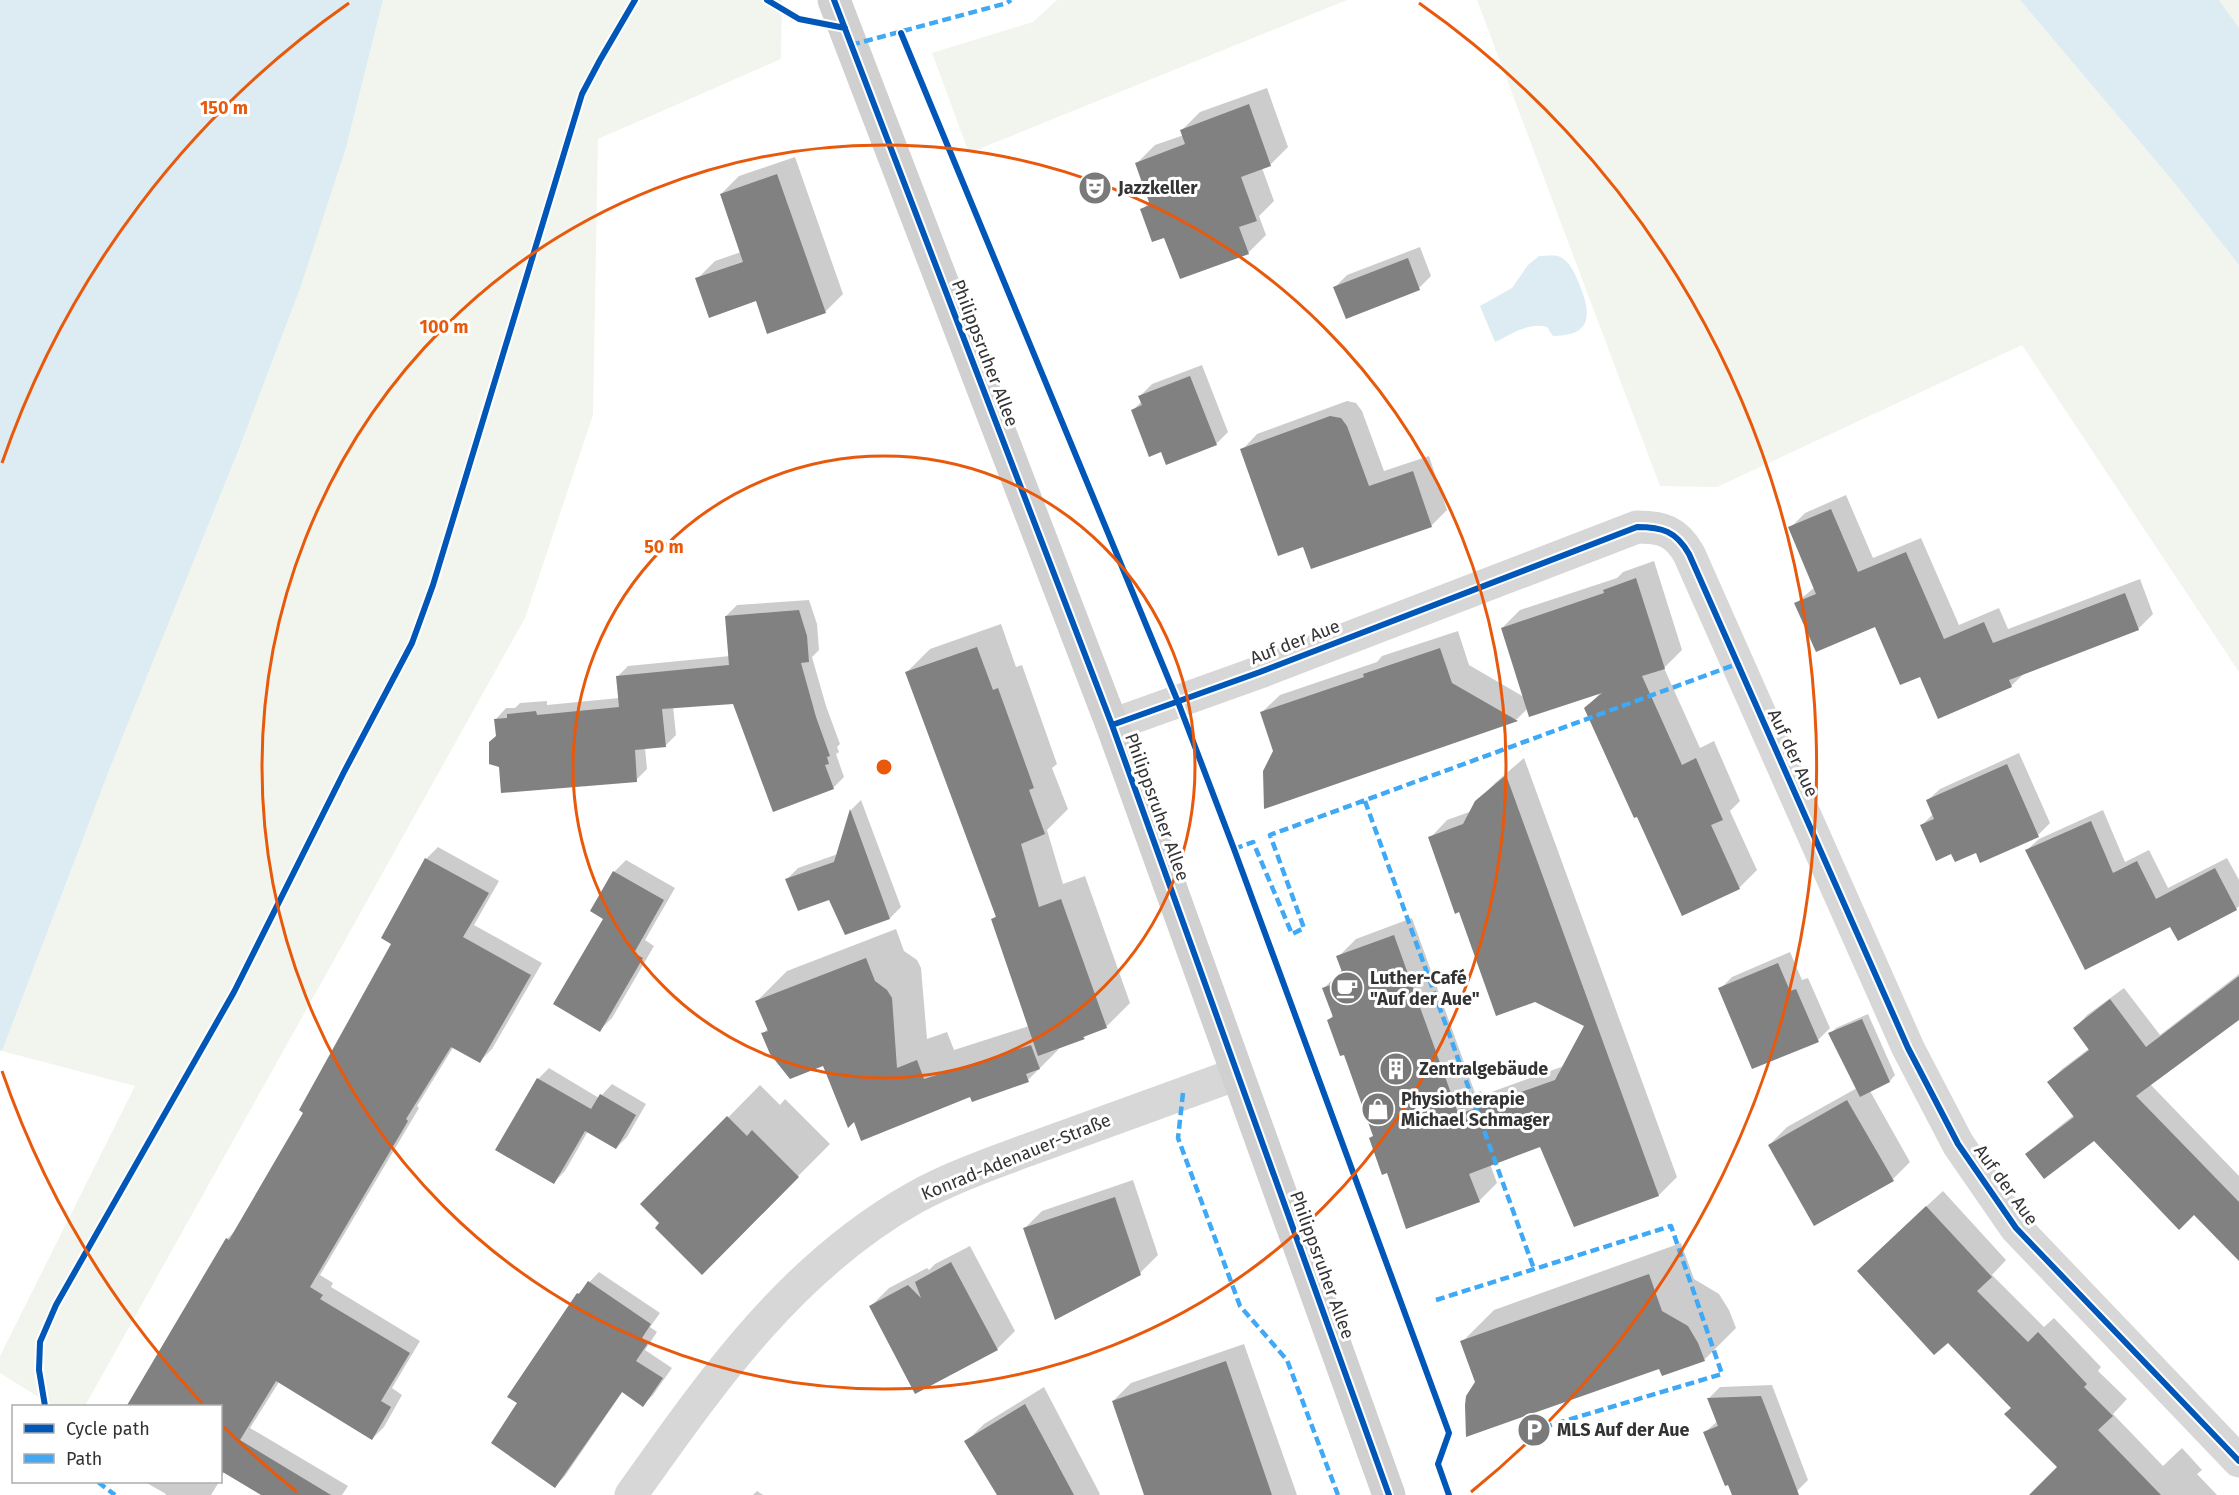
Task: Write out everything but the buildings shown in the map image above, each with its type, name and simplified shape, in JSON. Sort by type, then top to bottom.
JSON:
[{"type":"main road","name":"Philippsruher Allee","points":[[834,0],[1112,725],[1389,1495]]},
{"type":"street","name":"Auf der Aue","points":[[1112,725],[1250,675],[1636,527],[1657,527],[1681,541],[1908,1048],[1958,1144],[2016,1228],[2239,1461]]},
{"type":"street","name":"Konrad-Adenauer-Straße","points":[[631,1495],[737,1351],[777,1305],[849,1241],[914,1198],[949,1182],[1055,1140],[1237,1074]]},
{"type":"shaded area","points":[[0,0],[383,0],[346,148],[301,286],[237,454],[110,768],[2,1051],[0,1050]]},
{"type":"shaded area","points":[[383,0],[782,0],[781,59],[598,139],[593,415],[525,618],[86,1405],[51,1405],[0,1373],[0,1356],[135,1086],[2,1051],[110,768],[237,454],[301,286],[346,148]]},
{"type":"shaded area","points":[[1057,0],[1347,0],[969,153],[932,53],[1033,22]]},
{"type":"shaded area","points":[[1477,0],[2020,0],[2172,180],[2239,265],[2239,672],[2022,345],[1717,487],[1660,486]]},
{"type":"shaded area","points":[[2020,0],[2219,0],[2239,28],[2239,265],[2172,180]]},
{"type":"shaded area","points":[[2219,0],[2239,0],[2239,28]]},
{"type":"shaded area","points":[[1539,256],[1558,256],[1569,265],[1584,297],[1587,315],[1585,322],[1581,328],[1566,335],[1553,336],[1547,327],[1533,326],[1495,342],[1480,306],[1512,288],[1528,265]]},
{"type":"marked path","points":[[851,45],[1007,3],[1011,0]]},
{"type":"marked path","points":[[1234,849],[1253,842],[1292,934],[1304,928],[1270,835],[1737,664]]},
{"type":"marked path","points":[[1365,801],[1534,1269]]},
{"type":"marked path","points":[[1183,1093],[1178,1138],[1240,1306],[1287,1360],[1338,1495]]},
{"type":"marked path","points":[[1436,1300],[1671,1226],[1722,1374],[1534,1430]]},
{"type":"marked path","points":[[99,1483],[115,1495]]},
{"type":"cycle path","points":[[45,1405],[39,1370],[40,1342],[56,1305],[234,992],[344,772],[412,643],[433,585],[582,94],[635,0]]},
{"type":"cycle path","points":[[767,0],[799,19],[845,28]]},
{"type":"cycle path","points":[[834,0],[1112,725],[1389,1495]]},
{"type":"cycle path","points":[[901,33],[1178,702],[1234,849],[1449,1433],[1438,1464],[1449,1495]]},
{"type":"cycle path","points":[[1112,725],[1260,672],[1637,527],[1661,529],[1673,535],[1689,554],[1908,1048],[1958,1144],[2016,1228],[2239,1461]]},
{"type":"place","name":"Jazzkeller","points":[[1095,188]]},
{"type":"place","name":"Luther-Café \"Auf der Aue\"","points":[[1347,988]]},
{"type":"place","name":"Zentralgebäude","points":[[1396,1069]]},
{"type":"place","name":"Physiotherapie Michael Schmager","points":[[1378,1109]]},
{"type":"place","name":"MLS Auf der Aue","points":[[1534,1430]]}]
